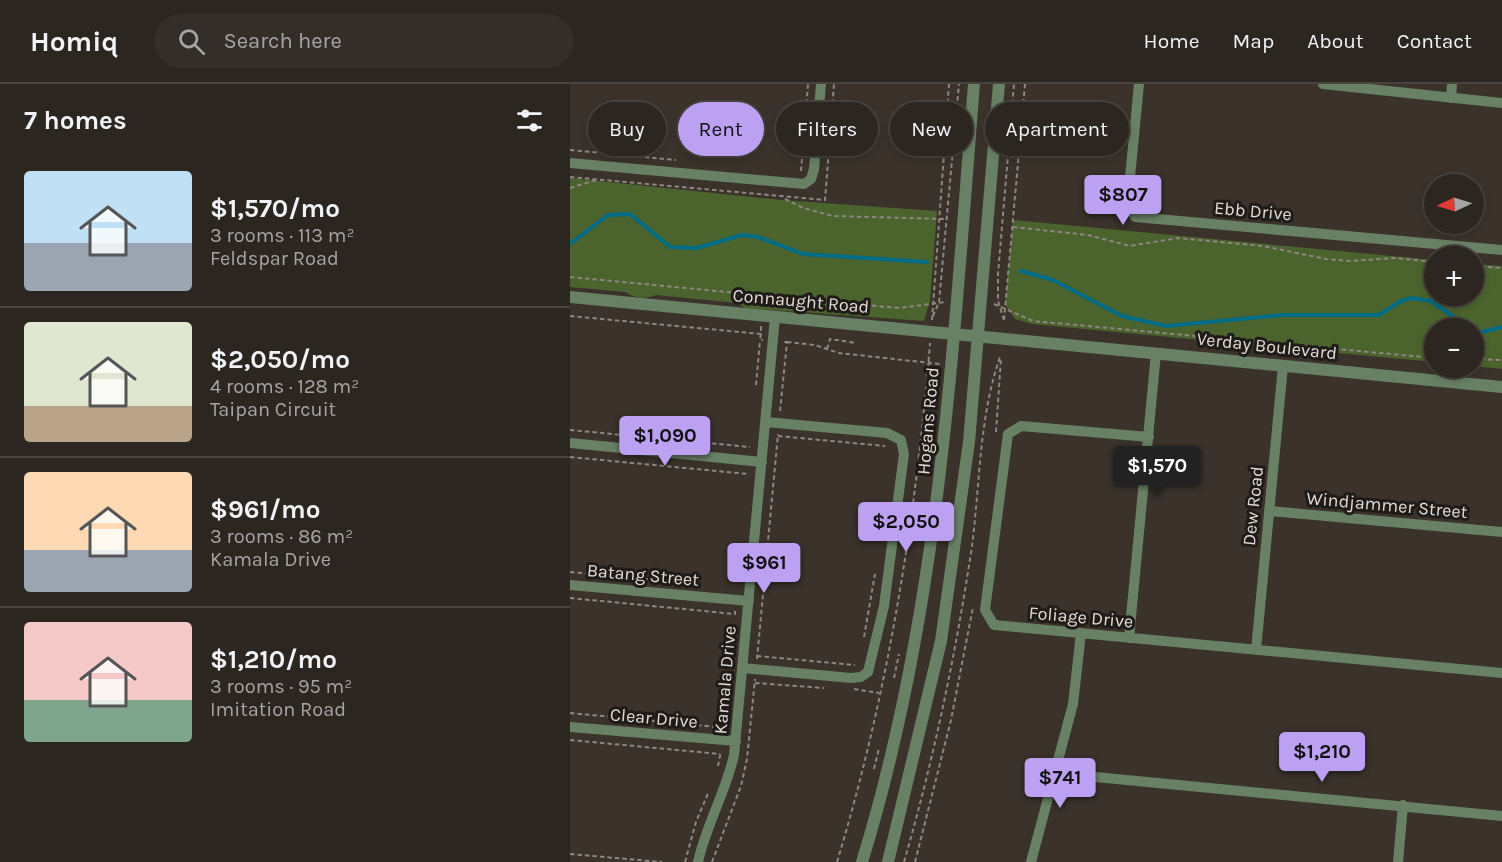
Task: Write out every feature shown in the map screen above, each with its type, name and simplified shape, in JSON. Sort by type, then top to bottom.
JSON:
[{"type":"street","points":[[570,163],[804,184],[812,176],[814,169],[821,84]]},
{"type":"street","name":"Hogans Road","points":[[862,862],[899,722],[924,594],[940,482],[974,84]]},
{"type":"street","points":[[888,862],[941,641],[969,442],[999,84]]},
{"type":"street","name":"Ebb Drive","points":[[1139,84],[1128,198],[1135,217],[1502,250]]},
{"type":"street","points":[[1323,84],[1502,103]]},
{"type":"street","points":[[1451,98],[1452,84]]},
{"type":"street","name":"Connaught Road","points":[[570,297],[1029,341]]},
{"type":"street","name":"Kamala Drive","points":[[698,862],[728,781],[736,741],[775,317]]},
{"type":"street","name":"Verday Boulevard","points":[[1029,341],[1502,387]]},
{"type":"street","points":[[1129,638],[1156,354]]},
{"type":"street","name":"Dew Road","points":[[1256,650],[1283,366]]},
{"type":"street","points":[[743,668],[856,678],[865,675],[872,665],[896,524],[904,448],[901,440],[887,433],[766,422]]},
{"type":"street","name":"Foliage Drive","points":[[1149,437],[1021,426],[1008,434],[985,610],[994,625],[1502,673]]},
{"type":"street","points":[[570,443],[762,462]]},
{"type":"street","name":"Windjammer Street","points":[[1269,512],[1502,532]]},
{"type":"street","name":"Batang Street","points":[[570,585],[749,602]]},
{"type":"street","points":[[1031,862],[1073,704],[1081,633]]},
{"type":"street","name":"Clear Drive","points":[[570,727],[736,741]]},
{"type":"street","points":[[1054,773],[1502,816]]},
{"type":"street","points":[[1398,862],[1403,805]]},
{"type":"path","points":[[801,172],[808,84]]},
{"type":"path","points":[[949,84],[932,319],[939,302],[945,219],[950,196],[960,84]]},
{"type":"path","points":[[1014,84],[998,274],[999,304],[1004,320],[1025,84]]},
{"type":"path","points":[[570,150],[685,161]]},
{"type":"path","points":[[570,177],[783,198],[803,208],[833,216],[945,219]]},
{"type":"path","points":[[570,188],[597,180]]},
{"type":"path","points":[[1013,227],[1088,235],[1130,246],[1178,238],[1263,246],[1326,259],[1350,261],[1396,258],[1424,261]]},
{"type":"path","points":[[1484,267],[1502,268]]},
{"type":"path","points":[[570,277],[738,293],[756,302],[769,303],[788,298],[899,308],[956,302]]},
{"type":"path","points":[[981,303],[999,304],[1033,321],[1424,357]]},
{"type":"path","points":[[570,316],[761,334],[762,316]]},
{"type":"path","points":[[827,349],[830,339],[856,343]]},
{"type":"path","points":[[787,342],[815,345],[839,353],[951,365]]},
{"type":"path","points":[[995,437],[1000,357]]},
{"type":"path","points":[[1484,359],[1502,360]]},
{"type":"path","points":[[929,361],[933,377],[934,406]]},
{"type":"path","points":[[975,367],[996,369]]},
{"type":"path","points":[[570,430],[750,447]]},
{"type":"path","points":[[778,436],[919,448]]},
{"type":"path","points":[[570,457],[748,474]]},
{"type":"path","points":[[863,642],[876,572]]},
{"type":"path","points":[[915,862],[951,720],[973,607]]},
{"type":"path","points":[[892,687],[899,652]]},
{"type":"path","points":[[757,656],[858,666],[854,691],[880,693]]},
{"type":"path","points":[[755,683],[832,689]]},
{"type":"path","points":[[570,713],[724,727]]},
{"type":"path","points":[[570,740],[720,754]]},
{"type":"path","points":[[872,778],[879,745]]},
{"type":"path","points":[[570,854],[662,862]]},
{"type":"green space","points":[[570,178],[782,200],[937,211],[930,301],[924,321],[745,308],[737,303],[656,295],[640,298],[625,292],[570,287]]},
{"type":"green space","points":[[1013,220],[1424,259],[1424,306],[1484,306],[1484,265],[1502,266],[1502,369],[1484,367],[1484,318],[1424,318],[1424,361],[1032,324],[1015,319],[1005,305]]},
{"type":"waterway","points":[[570,244],[608,215],[630,214],[670,247],[697,248],[742,235],[758,237],[803,254],[927,262]]},
{"type":"waterway","points":[[1021,271],[1053,280],[1122,316],[1166,326],[1282,315],[1379,315],[1401,301],[1412,298],[1431,301],[1455,318]]},
{"type":"waterway","points":[[1484,332],[1502,327]]}]
